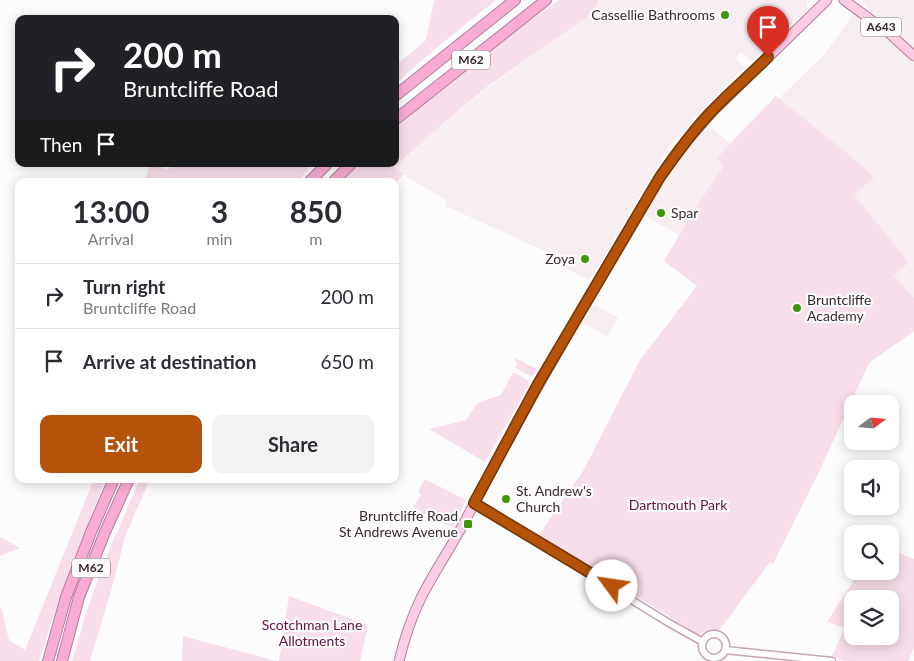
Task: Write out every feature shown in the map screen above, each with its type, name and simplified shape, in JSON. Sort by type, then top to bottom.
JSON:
[{"type":"highway","name":"M62","points":[[399,93],[515,0]]},
{"type":"highway","name":"M62","points":[[399,117],[546,0]]},
{"type":"highway","points":[[313,178],[324,167]]},
{"type":"highway","points":[[337,178],[348,167]]},
{"type":"highway","name":"M62","points":[[48,661],[66,597],[112,483]]},
{"type":"highway","name":"M62","points":[[62,661],[79,597],[127,483]]},
{"type":"main road","points":[[399,661],[407,630],[420,600],[465,521],[538,384],[660,177],[676,154],[713,111],[827,0]]},
{"type":"main road","name":"A643","points":[[844,0],[890,34],[914,56]]},
{"type":"main road","points":[[859,0],[866,16]]},
{"type":"street","points":[[474,503],[702,642]]},
{"type":"street","points":[[716,634],[723,639],[726,646],[725,650],[720,656],[711,658],[704,653],[702,642],[708,636],[716,634]]},
{"type":"street","points":[[725,650],[832,661]]},
{"type":"shaded area","points":[[599,0],[807,0],[807,10],[751,61],[740,52],[736,59],[745,67],[697,115],[669,148],[589,280],[559,265],[551,254],[446,206],[446,200],[394,169],[399,167],[399,164],[440,126],[487,88],[594,12]]},
{"type":"shaded area","points":[[862,0],[914,0],[914,49],[871,13]]},
{"type":"shaded area","name":"Bruntcliffe Academy","points":[[854,13],[886,38],[914,64],[914,331],[869,363],[854,395],[844,395],[844,417],[817,476],[640,360],[697,286],[664,261],[679,235],[645,216],[663,184],[692,145],[709,126],[730,143],[776,96],[779,98],[824,55]]},
{"type":"shaded area","points":[[594,304],[618,318],[607,337],[583,323]]},
{"type":"green space","points":[[434,0],[496,0],[399,81],[399,63],[426,40]]},
{"type":"green space","points":[[559,0],[599,0],[594,12],[487,87],[399,163],[399,126],[424,103],[489,50]]},
{"type":"green space","name":"Dartmouth Park","points":[[776,96],[864,167],[874,178],[854,195],[909,262],[894,276],[914,298],[914,331],[869,363],[854,395],[844,395],[844,417],[773,564],[770,562],[718,632],[711,631],[699,635],[538,536],[583,471],[640,360],[697,286],[664,261],[696,207],[724,166],[716,159]]},
{"type":"green space","points":[[150,167],[161,167],[167,170],[170,167],[310,167],[301,178],[145,178]]},
{"type":"green space","points":[[357,167],[395,167],[404,174],[399,180],[399,178],[346,178]]},
{"type":"green space","points":[[515,358],[537,369],[534,375],[531,376],[515,368],[517,364]]},
{"type":"green space","points":[[513,372],[528,380],[529,385],[485,462],[429,429],[466,420],[477,403],[501,395]]},
{"type":"green space","points":[[425,479],[466,500],[454,526],[447,525],[413,508],[421,494],[418,492]]},
{"type":"green space","points":[[92,483],[104,483],[70,569],[39,661],[0,661],[0,609],[1,607],[9,640],[25,650]]},
{"type":"green space","points":[[138,483],[148,483],[125,537],[90,661],[72,661],[86,613],[105,560]]},
{"type":"green space","points":[[0,537],[20,548],[0,556]]},
{"type":"green space","points":[[899,553],[914,559],[914,648],[908,661],[845,661],[832,656],[844,630],[844,645],[899,645],[899,590],[848,590],[854,580],[899,580]]},
{"type":"green space","name":"Scotchman Lane Allotments","points":[[289,596],[368,625],[360,661],[279,661]]},
{"type":"green space","points":[[844,596],[844,628],[827,622]]},
{"type":"green space","name":"Scotchman Lane Allotments","points":[[183,636],[277,661],[182,661]]},
{"type":"place","name":"Cassellie Bathrooms","points":[[725,15]]},
{"type":"place","name":"Spar","points":[[661,213]]},
{"type":"place","name":"Zoya","points":[[585,259]]},
{"type":"place","name":"Bruntcliffe Academy","points":[[797,308]]},
{"type":"place","name":"St. Andrew's Church","points":[[506,499]]},
{"type":"place","name":"Bruntcliffe Road St Andrews Avenue","points":[[468,524]]},
{"type":"route","points":[[612,586],[474,503],[538,384],[660,177],[680,148],[701,124],[768,57]]}]
